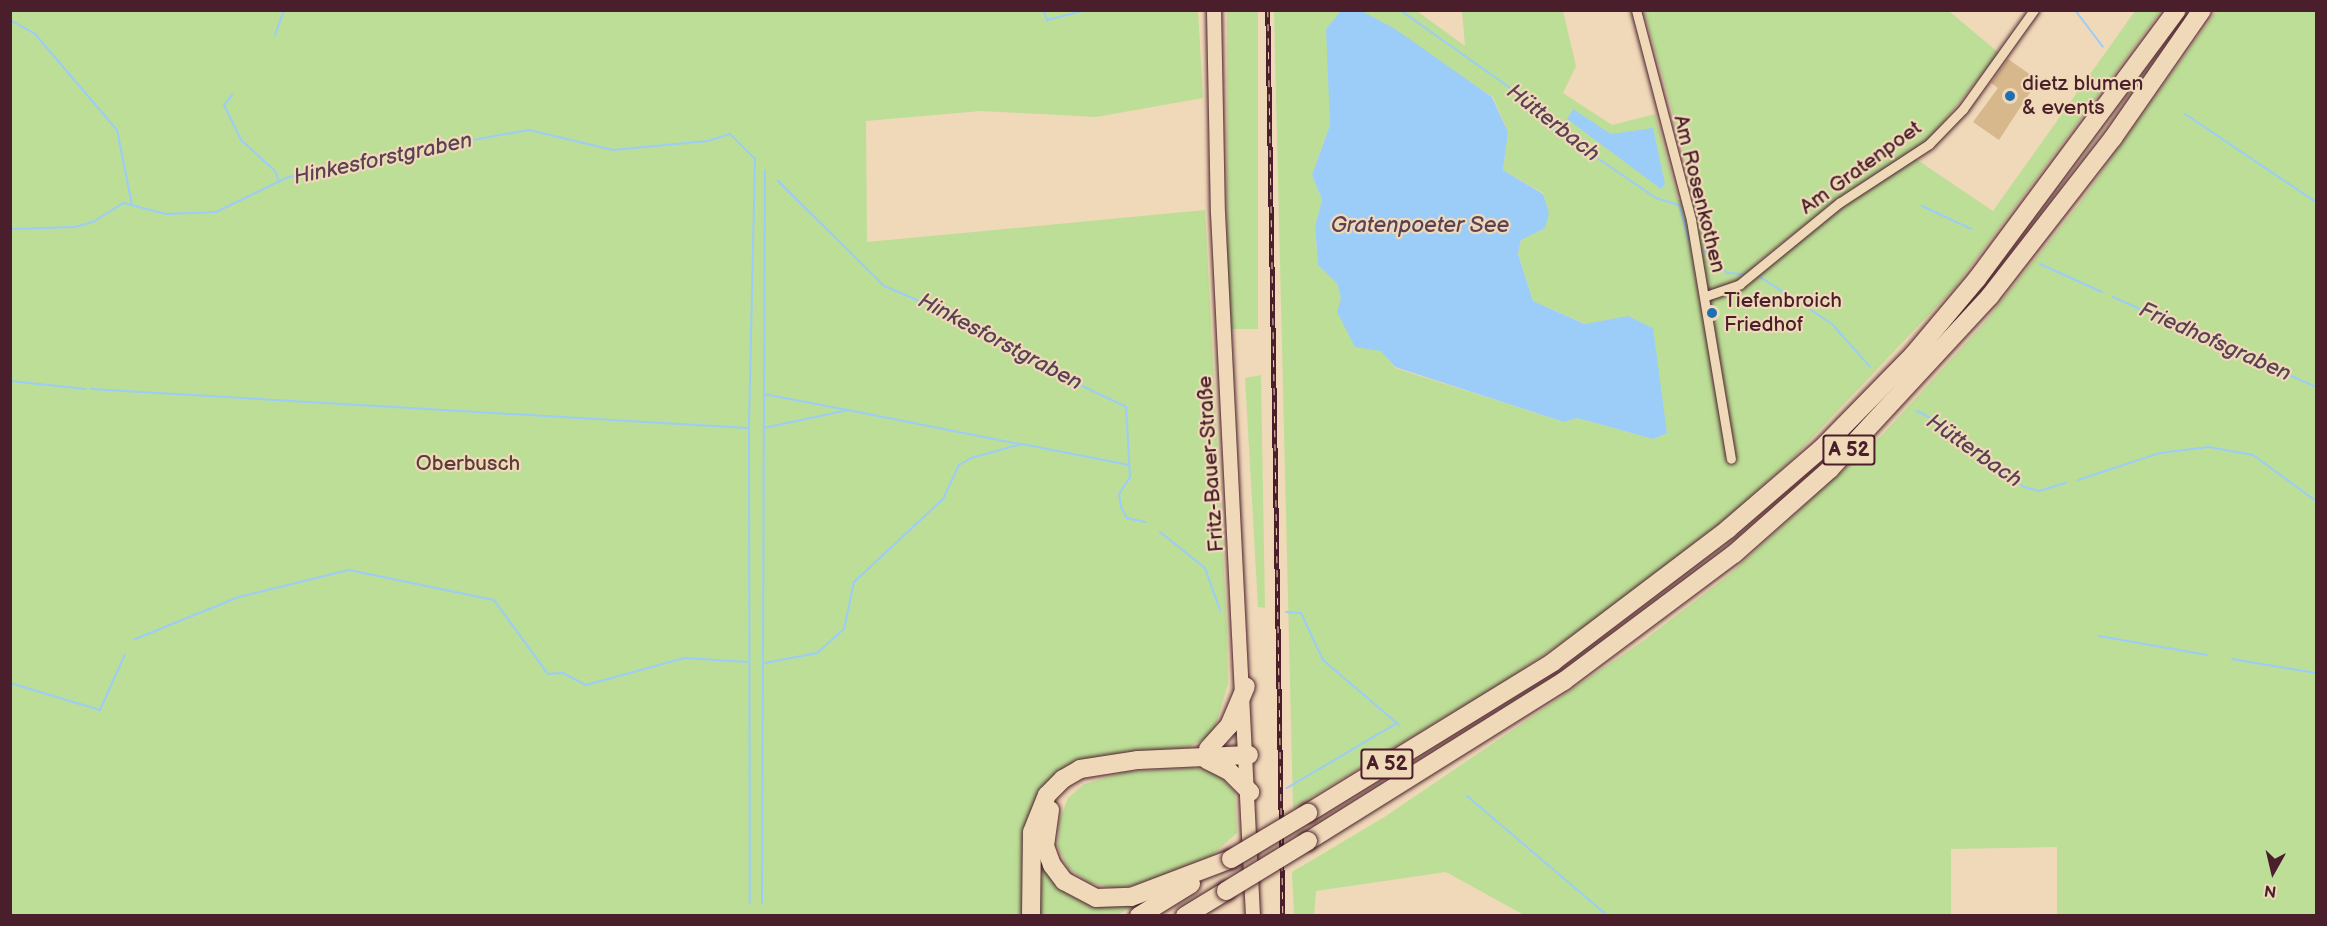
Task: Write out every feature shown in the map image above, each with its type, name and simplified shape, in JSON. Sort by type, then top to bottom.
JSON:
[{"type":"highway","name":"A 52","points":[[1139,915],[1553,662],[1728,529],[1821,449],[1914,354],[1977,279],[2177,10]]},
{"type":"highway","name":"A 52","points":[[1185,915],[1308,841],[1583,668],[1726,561],[1830,469],[1990,296],[2113,138],[2202,10]]},
{"type":"highway","points":[[1200,755],[1224,733],[1246,686]]},
{"type":"highway","points":[[1031,915],[1030,855],[1038,811],[1063,778],[1102,765],[1249,750]]},
{"type":"highway","points":[[1200,755],[1229,771],[1250,792]]},
{"type":"highway","points":[[1102,765],[1062,792],[1045,829],[1052,865],[1079,893],[1109,900],[1131,897],[1232,859]]},
{"type":"main road","name":"Fritz-Bauer-Straße","points":[[1214,10],[1222,307],[1246,686],[1253,915]]},
{"type":"street","name":"Am Rosenkothen","points":[[1636,10],[1706,296],[1731,459]]},
{"type":"street","name":"Am Gratenpoet","points":[[1706,296],[1740,284],[1839,203],[1929,144],[1963,108],[2034,10]]},
{"type":"green space","points":[[2217,10],[2316,11],[2316,915],[2057,915],[2057,847],[1951,849],[1951,915],[1524,915],[1446,872],[1316,891],[1314,915],[1294,915],[1292,872],[1386,816],[1643,641],[1730,574],[1884,433],[1984,323],[2079,204]]},
{"type":"green space","name":"Oberbusch","points":[[10,11],[1198,11],[1203,98],[1096,117],[981,111],[866,121],[867,242],[1205,210],[1228,684],[1213,734],[1189,747],[1102,755],[1080,763],[1045,789],[1025,915],[11,915]]},
{"type":"green space","points":[[1227,11],[1258,11],[1258,329],[1227,329]]},
{"type":"green space","points":[[1274,11],[1341,11],[1330,125],[1312,175],[1322,200],[1315,226],[1318,265],[1337,282],[1341,299],[1395,368],[1564,422],[1577,418],[1653,439],[1628,317],[1586,324],[1533,301],[1518,254],[1521,239],[1545,228],[1543,193],[1503,170],[1508,132],[1493,97],[1362,11],[1417,11],[1465,46],[1462,11],[1563,11],[1576,66],[1563,93],[1612,125],[1655,114],[1678,200],[1698,203],[1644,11],[1949,11],[1999,53],[1927,142],[1837,200],[1755,264],[1763,272],[1840,206],[1913,157],[1993,211],[2135,11],[2161,11],[1955,287],[1793,458],[1728,517],[1595,620],[1503,682],[1293,808]]},
{"type":"green space","points":[[1261,375],[1265,608],[1258,607],[1245,378]]},
{"type":"green space","points":[[1192,768],[1214,771],[1235,792],[1237,833],[1212,855],[1143,884],[1115,888],[1090,883],[1068,868],[1058,847],[1059,822],[1068,798],[1084,784],[1126,772]]},
{"type":"green space","points":[[1046,862],[1071,896],[1094,903],[1147,897],[1118,915],[1036,915],[1035,867]]},
{"type":"water","name":"Gratenpoeter See","points":[[1341,11],[1362,11],[1395,29],[1492,97],[1508,132],[1503,170],[1543,194],[1549,213],[1545,228],[1521,240],[1518,254],[1533,301],[1585,324],[1628,316],[1653,328],[1667,433],[1653,439],[1577,418],[1564,422],[1395,367],[1381,351],[1355,347],[1337,312],[1341,299],[1337,283],[1318,265],[1315,226],[1322,200],[1312,175],[1330,125],[1326,29]]},
{"type":"water","points":[[1573,109],[1611,134],[1653,128],[1665,184],[1661,189],[1567,119]]},
{"type":"building","name":"dietz blumen & events","points":[[2008,59],[2038,80],[1999,140],[1973,122],[1998,88],[1991,83]]},
{"type":"waterway","points":[[275,35],[284,10]]},
{"type":"waterway","name":"Hütterbach","points":[[1043,10],[1047,20],[1087,10]]},
{"type":"waterway","name":"Hütterbach","points":[[1400,10],[1523,97],[1558,131],[1656,198],[1679,205],[1689,241]]},
{"type":"waterway","points":[[2075,10],[2103,47]]},
{"type":"waterway","points":[[10,20],[35,34],[117,130],[132,205]]},
{"type":"waterway","points":[[233,94],[224,105],[241,140],[275,171],[279,182]]},
{"type":"waterway","points":[[2185,114],[2316,202]]},
{"type":"waterway","name":"Hinkesforstgraben","points":[[10,229],[75,227],[93,222],[124,203],[166,214],[216,212],[286,178],[334,165],[529,130],[613,150],[708,141],[730,134],[755,159],[749,428],[750,903]]},
{"type":"waterway","points":[[762,903],[765,170]]},
{"type":"waterway","name":"Hinkesforstgraben","points":[[778,181],[884,286],[972,323],[1026,359],[1126,407],[1130,477],[1119,494],[1121,507],[1127,518],[1146,522]]},
{"type":"waterway","name":"Friedhofsgraben","points":[[1922,206],[1971,229]]},
{"type":"waterway","name":"Hütterbach","points":[[1703,248],[1727,273],[1742,274]]},
{"type":"waterway","name":"Friedhofsgraben","points":[[2040,264],[2102,292]]},
{"type":"waterway","name":"Hütterbach","points":[[1760,277],[1832,324],[1870,367]]},
{"type":"waterway","name":"Friedhofsgraben","points":[[2113,297],[2316,387]]},
{"type":"waterway","points":[[10,381],[86,389]]},
{"type":"waterway","points":[[91,389],[747,428]]},
{"type":"waterway","points":[[764,394],[847,410]]},
{"type":"waterway","points":[[764,428],[848,410],[1020,444]]},
{"type":"waterway","name":"Hütterbach","points":[[1917,411],[1942,424],[2024,487],[2039,491],[2066,483]]},
{"type":"waterway","points":[[765,663],[817,653],[844,629],[854,582],[943,499],[959,465],[971,458],[1022,444],[1129,465]]},
{"type":"waterway","name":"Hütterbach","points":[[2078,480],[2160,453],[2209,447],[2253,455],[2316,501]]},
{"type":"waterway","name":"Hinkesforstgraben","points":[[1160,532],[1205,568],[1220,610]]},
{"type":"waterway","points":[[135,639],[239,597],[349,570],[494,600],[548,674],[563,673],[586,685],[684,658],[748,662]]},
{"type":"waterway","name":"Hinkesforstgraben","points":[[1286,612],[1301,613],[1323,660],[1399,725]]},
{"type":"waterway","points":[[2099,636],[2207,655]]},
{"type":"waterway","points":[[10,683],[100,710],[125,654]]},
{"type":"waterway","points":[[2232,659],[2316,673]]},
{"type":"waterway","points":[[1287,788],[1397,723]]},
{"type":"waterway","name":"Hinkesforstgraben","points":[[1467,796],[1608,916]]},
{"type":"railway","points":[[1268,10],[1283,916]]},
{"type":"place","name":"dietz blumen & events","points":[[2010,96]]},
{"type":"place","name":"Tiefenbroich Friedhof","points":[[1712,313]]}]
